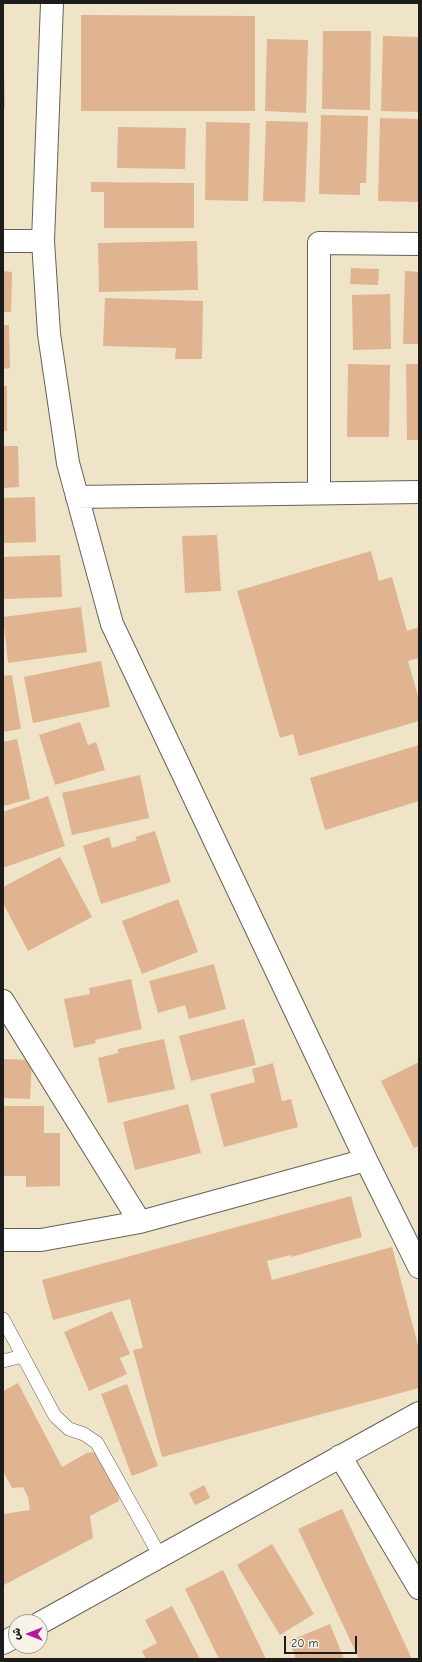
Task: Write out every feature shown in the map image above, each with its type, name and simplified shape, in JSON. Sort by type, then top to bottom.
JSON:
[{"type":"street","points":[[52,3],[43,241],[49,334],[68,463],[112,624],[366,1160],[419,1267]]},
{"type":"street","points":[[3,241],[43,241]]},
{"type":"street","points":[[319,493],[319,243],[419,244]]},
{"type":"street","points":[[77,497],[419,492]]},
{"type":"street","points":[[3,1001],[140,1222]]},
{"type":"street","points":[[3,1240],[41,1240],[140,1222],[366,1160]]},
{"type":"street","points":[[48,1618],[419,1412]]},
{"type":"street","points":[[340,1456],[419,1588]]},
{"type":"lane","points":[[3,1319],[55,1416],[69,1428],[84,1434],[97,1443],[160,1556]]},
{"type":"lane","points":[[3,1360],[23,1356]]},
{"type":"building","points":[[81,15],[255,16],[255,111],[81,111]]},
{"type":"building","points":[[323,31],[371,31],[370,110],[322,109]]},
{"type":"building","points":[[383,36],[419,37],[419,112],[381,111]]},
{"type":"building","points":[[267,39],[308,40],[306,113],[265,111]]},
{"type":"building","points":[[4,68],[5,108],[3,108]]},
{"type":"building","points":[[321,115],[368,116],[366,183],[360,183],[360,195],[319,194]]},
{"type":"building","points":[[380,118],[419,119],[419,202],[378,201]]},
{"type":"building","points":[[266,121],[308,122],[305,202],[263,201]]},
{"type":"building","points":[[206,122],[250,123],[248,201],[205,200]]},
{"type":"building","points":[[118,127],[186,128],[185,169],[117,168]]},
{"type":"building","points":[[91,182],[194,183],[194,228],[104,228],[104,192],[91,192]]},
{"type":"building","points":[[197,241],[198,290],[99,292],[98,243]]},
{"type":"building","points":[[351,268],[379,269],[378,285],[350,284]]},
{"type":"building","points":[[3,271],[12,272],[11,312],[3,312]]},
{"type":"building","points":[[405,271],[419,272],[419,344],[403,344]]},
{"type":"building","points":[[390,294],[391,349],[353,350],[352,295]]},
{"type":"building","points":[[105,298],[203,301],[202,359],[175,359],[176,348],[103,346]]},
{"type":"building","points":[[3,325],[9,325],[10,368],[3,369]]},
{"type":"building","points":[[348,364],[390,365],[389,437],[347,437]]},
{"type":"building","points":[[406,364],[419,364],[419,440],[407,440]]},
{"type":"building","points":[[3,386],[7,386],[7,431],[3,431]]},
{"type":"building","points":[[3,446],[18,446],[19,487],[3,488]]},
{"type":"building","points":[[35,497],[36,542],[3,543],[3,498]]},
{"type":"building","points":[[217,535],[221,591],[185,593],[182,536]]},
{"type":"building","points":[[371,551],[379,581],[392,577],[407,631],[419,627],[419,658],[408,661],[419,699],[419,721],[299,756],[293,734],[280,738],[237,591]]},
{"type":"building","points":[[60,555],[62,597],[3,599],[3,557]]},
{"type":"building","points":[[81,607],[87,652],[8,663],[3,617]]},
{"type":"building","points":[[101,661],[110,707],[33,723],[24,677]]},
{"type":"building","points":[[12,675],[21,729],[3,732],[3,676]]},
{"type":"building","points":[[80,722],[88,745],[96,742],[105,770],[55,785],[39,735]]},
{"type":"building","points":[[17,739],[30,799],[3,806],[3,742]]},
{"type":"building","points":[[419,745],[419,801],[325,830],[310,778]]},
{"type":"building","points":[[140,775],[149,818],[72,835],[62,793]]},
{"type":"building","points":[[48,796],[65,846],[3,868],[3,812]]},
{"type":"building","points":[[155,831],[171,882],[101,904],[83,846],[109,837],[112,848],[137,840],[135,837]]},
{"type":"building","points":[[60,857],[92,917],[28,951],[3,903],[3,887]]},
{"type":"building","points":[[178,899],[198,952],[142,974],[122,921]]},
{"type":"building","points":[[214,964],[226,1009],[189,1019],[185,1005],[158,1013],[149,981]]},
{"type":"building","points":[[131,979],[142,1029],[95,1040],[96,1043],[74,1048],[64,999],[90,994],[89,988]]},
{"type":"building","points":[[244,1019],[256,1065],[191,1081],[179,1036]]},
{"type":"building","points":[[164,1039],[175,1089],[108,1103],[98,1058],[118,1053],[118,1049]]},
{"type":"building","points":[[3,1059],[32,1060],[30,1099],[3,1098]]},
{"type":"building","points":[[419,1062],[419,1146],[414,1148],[381,1081]]},
{"type":"building","points":[[273,1063],[282,1101],[291,1099],[298,1127],[224,1147],[210,1094],[255,1082],[252,1069]]},
{"type":"building","points":[[188,1104],[201,1153],[135,1170],[123,1122]]},
{"type":"building","points":[[3,1106],[44,1106],[44,1133],[60,1133],[60,1186],[26,1187],[26,1176],[3,1176]]},
{"type":"building","points":[[351,1196],[362,1237],[291,1257],[291,1255],[267,1261],[272,1280],[392,1247],[419,1349],[419,1388],[162,1457],[133,1350],[143,1348],[130,1299],[53,1320],[42,1280]]},
{"type":"building","points":[[112,1311],[130,1354],[120,1358],[127,1374],[89,1391],[64,1332]]},
{"type":"building","points":[[18,1383],[62,1467],[87,1453],[96,1452],[118,1495],[119,1501],[90,1516],[93,1538],[4,1585],[3,1514],[30,1510],[28,1497],[23,1487],[12,1488],[3,1471],[3,1391]]},
{"type":"building","points":[[127,1384],[158,1466],[132,1476],[101,1394]]},
{"type":"building","points":[[204,1485],[210,1498],[195,1505],[189,1493]]},
{"type":"building","points":[[342,1509],[412,1659],[359,1659],[298,1529]]},
{"type":"building","points":[[272,1544],[314,1614],[280,1635],[237,1565]]},
{"type":"building","points":[[223,1570],[266,1659],[219,1659],[185,1589]]},
{"type":"building","points":[[172,1606],[200,1659],[146,1659],[142,1651],[157,1643],[145,1620]]},
{"type":"building","points":[[330,1624],[344,1659],[296,1659],[289,1641]]}]
